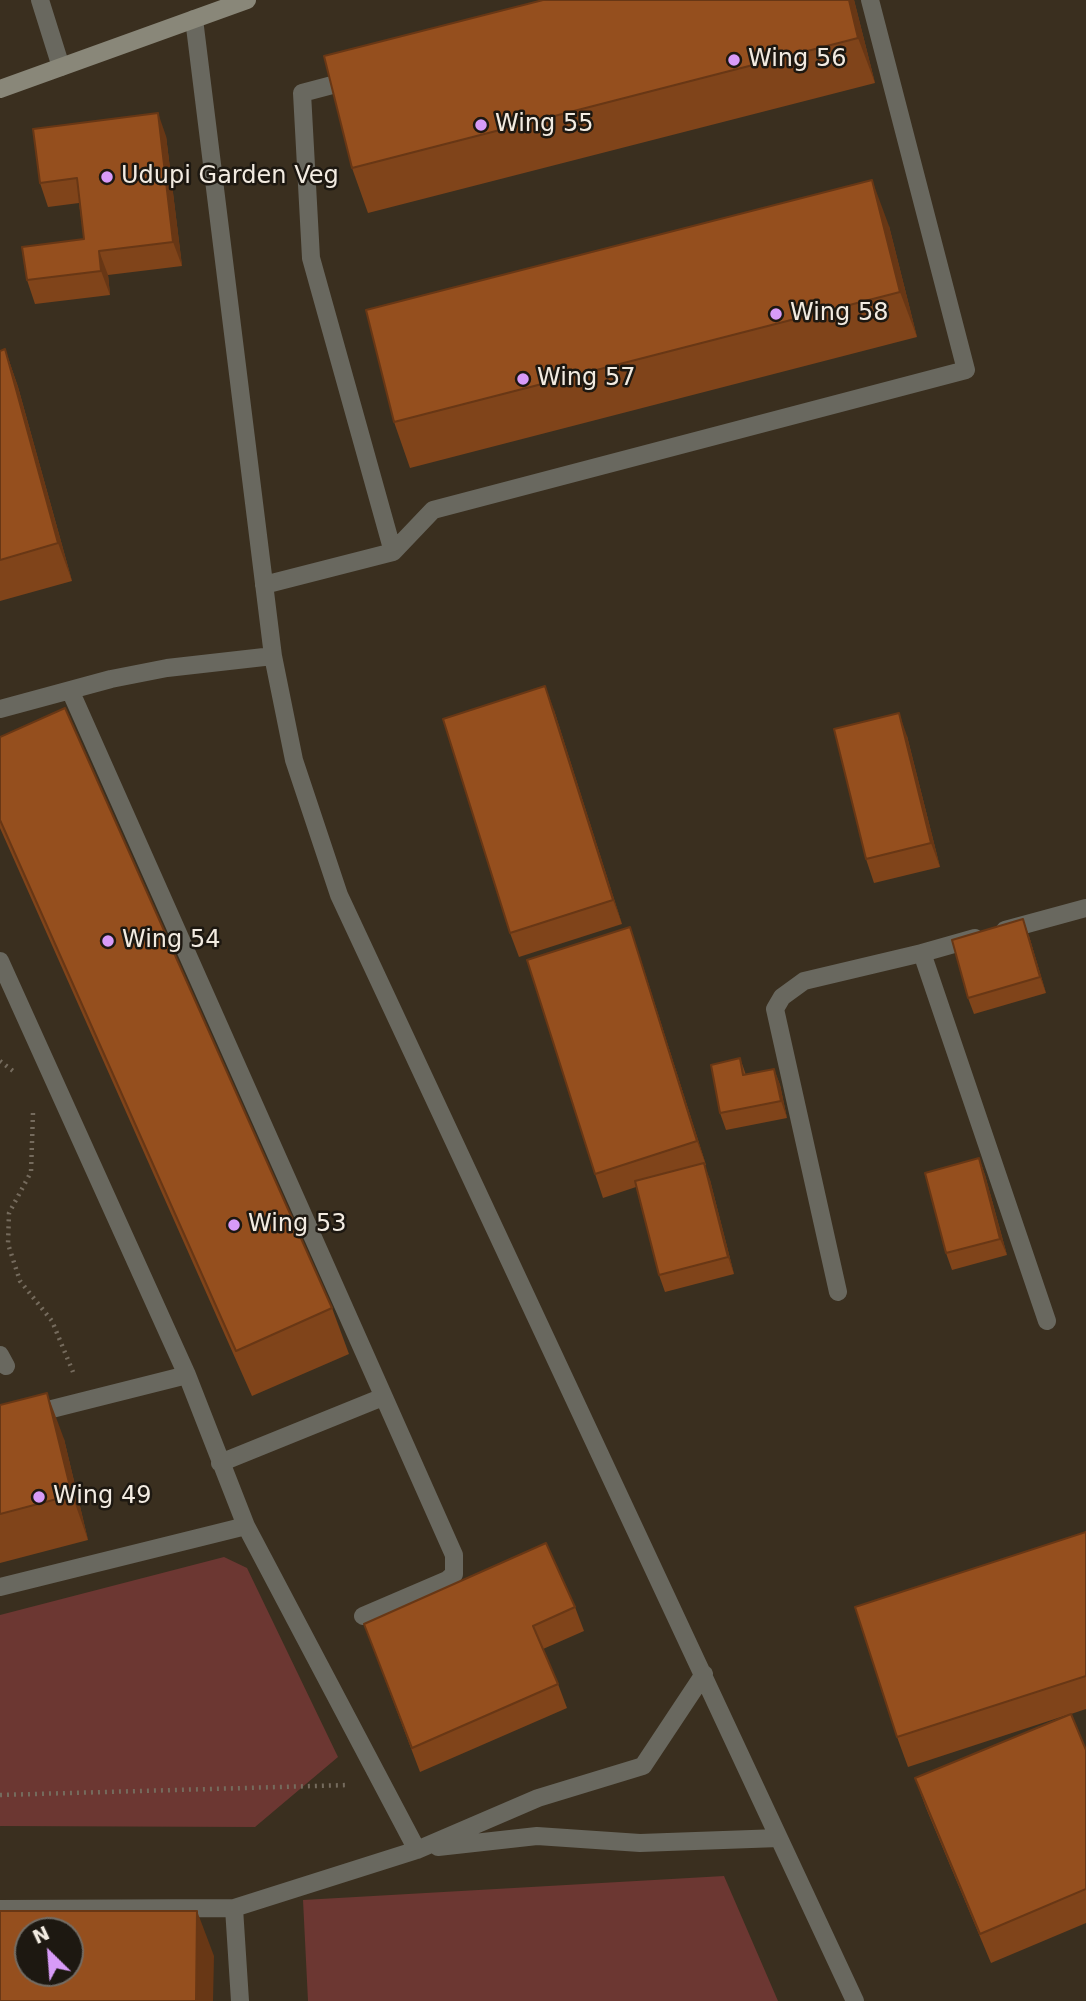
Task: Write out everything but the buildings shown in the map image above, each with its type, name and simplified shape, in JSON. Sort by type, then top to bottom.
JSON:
[{"type":"street","points":[[40,0],[61,67]]},
{"type":"street","points":[[0,89],[247,0]]},
{"type":"street","points":[[264,585],[393,552],[433,510],[966,370],[870,0]]},
{"type":"street","points":[[194,19],[273,656],[294,760],[340,895],[631,1526],[704,1674],[855,2001]]},
{"type":"street","points":[[368,75],[302,93],[311,258],[393,552]]},
{"type":"street","points":[[0,709],[167,668],[273,656]]},
{"type":"street","points":[[70,690],[456,1565],[454,1574],[447,1580],[363,1616]]},
{"type":"street","points":[[838,1292],[775,1009],[782,997],[804,981],[922,953],[1086,908]]},
{"type":"street","points":[[922,953],[1046,1321]]},
{"type":"street","points":[[0,961],[187,1375],[246,1525],[417,1850]]},
{"type":"street","points":[[0,1422],[187,1375]]},
{"type":"street","points":[[220,1463],[383,1396]]},
{"type":"street","points":[[0,1587],[246,1525]]},
{"type":"street","points":[[0,1909],[234,1908],[417,1850],[538,1798],[643,1766],[704,1674]]},
{"type":"street","points":[[417,1850],[537,1836],[640,1843],[779,1838]]},
{"type":"street","points":[[234,1908],[240,2001]]},
{"type":"path","points":[[0,1061],[16,1074]]},
{"type":"path","points":[[33,1109],[31,1172],[9,1213],[8,1244],[20,1281],[52,1321],[85,1401]]},
{"type":"path","points":[[0,1795],[383,1784]]},
{"type":"shaded area","points":[[224,1557],[247,1568],[338,1757],[255,1827],[0,1826],[0,1615]]},
{"type":"shaded area","points":[[724,1876],[778,2001],[308,2001],[303,1900]]},
{"type":"place","name":"Wing 56","points":[[734,60]]},
{"type":"place","name":"Wing 55","points":[[481,125]]},
{"type":"place","name":"Udupi Garden Veg","points":[[107,177]]},
{"type":"place","name":"Wing 58","points":[[776,314]]},
{"type":"place","name":"Wing 57","points":[[523,379]]},
{"type":"place","name":"Wing 54","points":[[108,941]]},
{"type":"place","name":"Wing 53","points":[[234,1225]]},
{"type":"place","name":"Wing 49","points":[[39,1497]]}]
